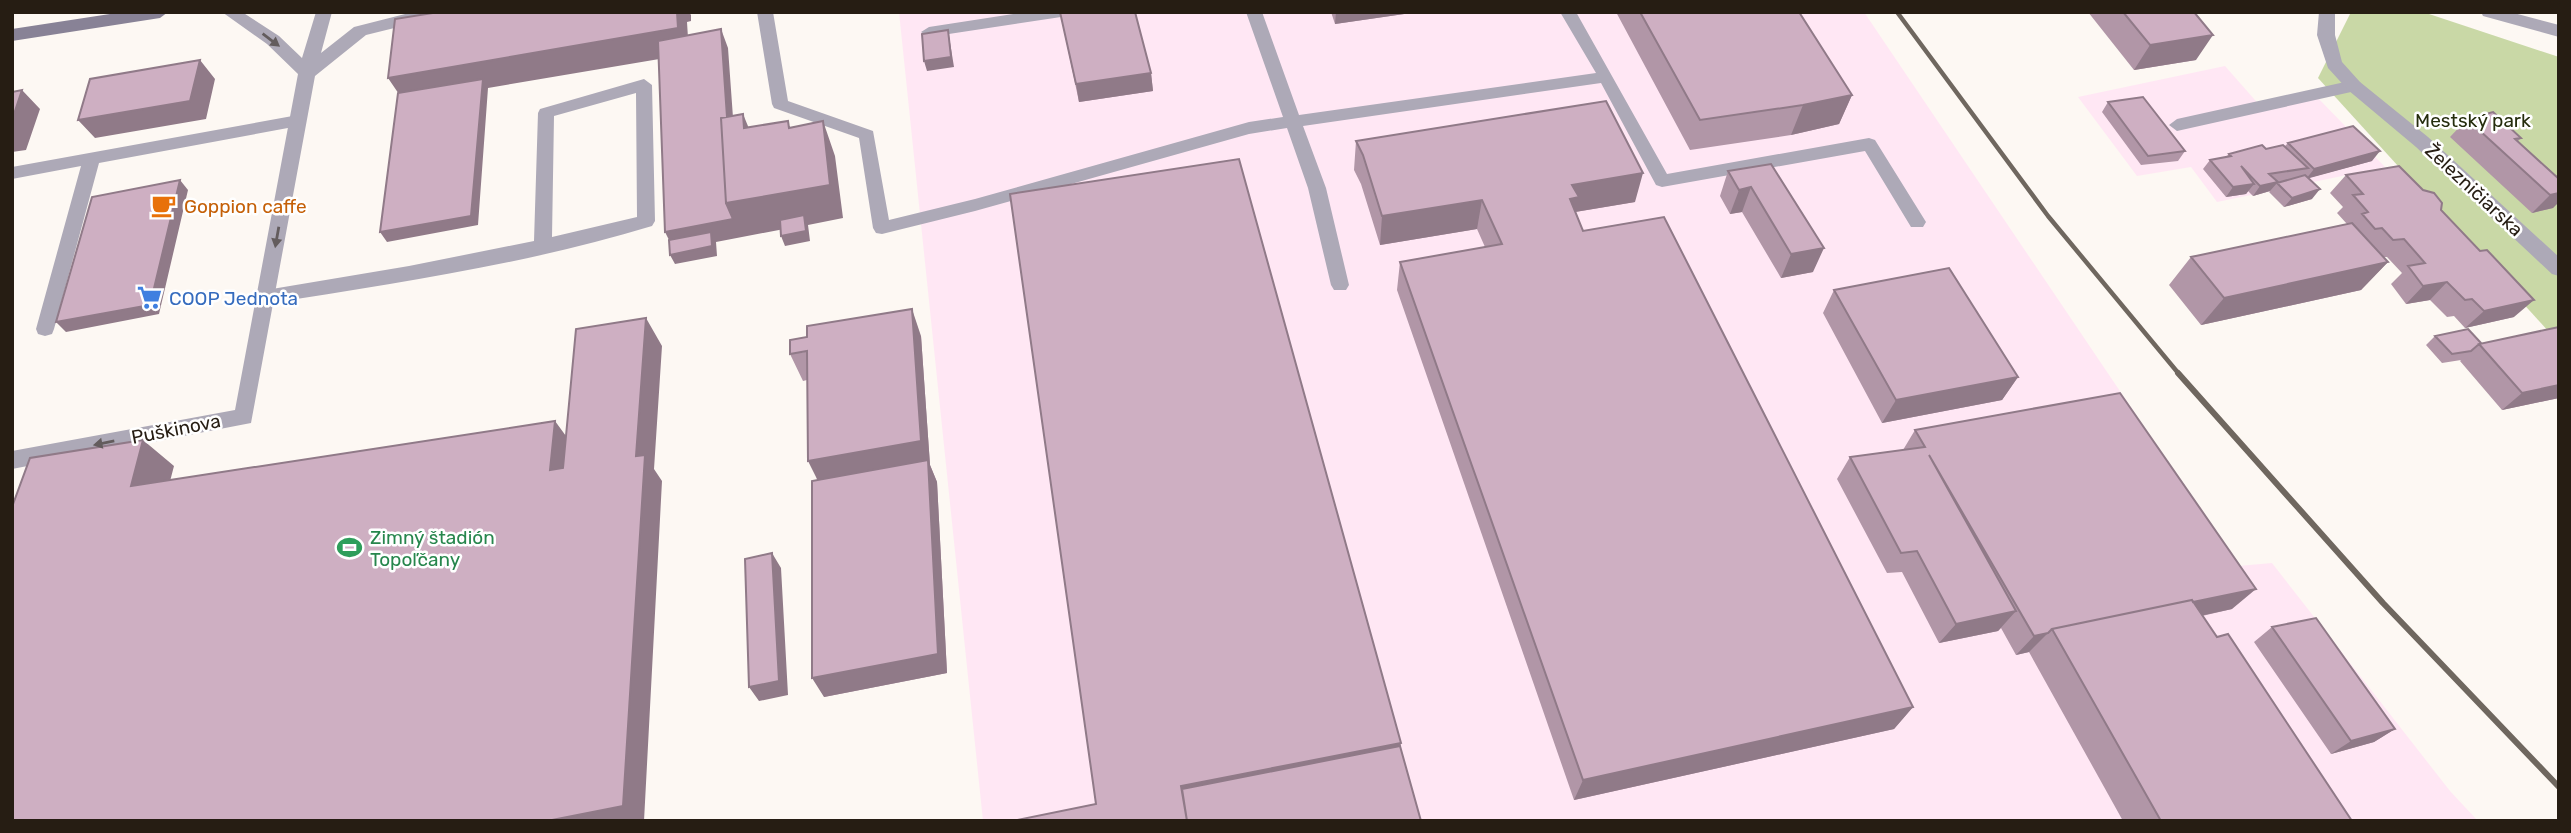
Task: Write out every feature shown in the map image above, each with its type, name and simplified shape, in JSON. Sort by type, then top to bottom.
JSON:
[{"type":"main road","points":[[12,35],[160,12]]},
{"type":"street","points":[[230,12],[273,40],[307,73],[360,31],[437,12]]},
{"type":"street","name":"Puškinova","points":[[12,460],[244,417],[307,73],[324,12]]},
{"type":"street","name":"Železničiarska","points":[[2327,12],[2326,35],[2334,64],[2354,86],[2422,142],[2559,269]]},
{"type":"street","points":[[2493,13],[2559,31]]},
{"type":"lane","points":[[765,12],[780,104],[867,135],[882,228],[975,205],[1249,128],[1606,77]]},
{"type":"lane","points":[[929,32],[1061,12]]},
{"type":"lane","points":[[1254,12],[1317,188],[1340,285]]},
{"type":"lane","points":[[1568,12],[1662,181],[1869,144],[1917,222]]},
{"type":"lane","points":[[265,297],[391,277],[543,248],[646,221],[644,85],[546,113],[543,248]]},
{"type":"lane","points":[[2177,125],[2354,86]]},
{"type":"lane","points":[[12,173],[298,121]]},
{"type":"lane","points":[[45,329],[92,158]]},
{"type":"shaded area","points":[[899,12],[1864,12],[2238,566],[2272,563],[2450,791],[2478,821],[983,821]]},
{"type":"shaded area","points":[[2225,66],[2262,108],[2316,96],[2385,167],[2217,202],[2191,167],[2137,176],[2078,97]]},
{"type":"green space","name":"Mestský park","points":[[2351,12],[2423,12],[2559,57],[2559,343],[2318,78]]},
{"type":"building","points":[[439,12],[677,12],[678,28],[388,78],[395,19]]},
{"type":"building","points":[[1060,12],[1135,12],[1151,73],[1076,84]]},
{"type":"building","points":[[1640,12],[1799,12],[1852,95],[1700,120]]},
{"type":"building","points":[[2123,12],[2194,12],[2213,35],[2150,45]]},
{"type":"building","points":[[721,29],[727,117],[721,118],[726,203],[733,219],[665,232],[658,41]]},
{"type":"building","points":[[948,30],[951,57],[924,61],[922,34]]},
{"type":"building","points":[[200,60],[190,101],[78,120],[90,79]]},
{"type":"building","points":[[483,79],[471,216],[380,232],[398,93]]},
{"type":"building","points":[[22,90],[12,120],[12,92]]},
{"type":"building","points":[[2143,97],[2185,151],[2148,156],[2108,102]]},
{"type":"building","points":[[1606,101],[1643,173],[1572,185],[1579,197],[1570,199],[1583,231],[1664,217],[1913,707],[1583,780],[1400,262],[1502,244],[1482,200],[1382,216],[1356,141]]},
{"type":"building","points":[[2493,112],[2521,138],[2515,139],[2559,179],[2559,193],[2550,195],[2467,119]]},
{"type":"building","points":[[743,114],[744,128],[788,121],[789,128],[823,121],[830,185],[726,203],[721,118]]},
{"type":"building","points":[[2353,126],[2380,151],[2314,169],[2288,143]]},
{"type":"building","points":[[2262,145],[2266,149],[2283,145],[2308,168],[2269,174],[2278,182],[2260,186],[2241,166],[2254,184],[2233,187],[2210,160],[2231,156],[2229,154]]},
{"type":"building","points":[[1239,159],[1401,743],[1181,786],[1187,821],[1017,821],[1096,804],[1010,194]]},
{"type":"building","points":[[1771,164],[1824,248],[1791,254],[1751,187],[1739,190],[1728,171]]},
{"type":"building","points":[[2399,166],[2423,190],[2434,193],[2442,203],[2441,210],[2480,251],[2487,250],[2534,300],[2484,311],[2472,299],[2465,300],[2447,282],[2423,286],[2408,266],[2425,263],[2404,239],[2393,240],[2382,228],[2375,229],[2362,214],[2368,212],[2353,195],[2363,194],[2346,175]]},
{"type":"building","points":[[2305,175],[2320,189],[2292,198],[2277,183]]},
{"type":"building","points":[[180,180],[150,305],[56,322],[92,197]]},
{"type":"building","points":[[804,215],[806,231],[781,236],[780,220]]},
{"type":"building","points":[[2352,223],[2388,262],[2224,298],[2191,257]]},
{"type":"building","points":[[711,232],[712,246],[670,255],[669,240]]},
{"type":"building","points":[[1949,268],[2018,377],[1896,400],[1834,290]]},
{"type":"building","points":[[912,309],[921,441],[808,461],[807,351],[790,354],[790,340],[807,337],[807,326]]},
{"type":"building","name":"Zimný štadión Topoľčany","points":[[646,318],[636,456],[645,455],[623,806],[547,821],[12,821],[12,507],[30,458],[143,440],[131,486],[555,421],[550,470],[563,468],[576,329]]},
{"type":"building","points":[[2559,327],[2559,385],[2522,393],[2479,344]]},
{"type":"building","points":[[2468,329],[2481,343],[2471,351],[2452,354],[2435,336]]},
{"type":"building","points":[[2120,393],[2256,589],[2052,629],[2048,633],[2034,636],[1929,455],[2016,611],[1956,624],[1917,551],[1901,553],[1850,457],[1925,447],[1915,430]]},
{"type":"building","points":[[928,460],[938,654],[812,678],[812,481]]},
{"type":"building","points":[[772,553],[779,681],[749,687],[745,559]]},
{"type":"building","points":[[2192,600],[2217,637],[2228,634],[2352,821],[2161,821],[2052,629]]},
{"type":"building","points":[[2316,618],[2395,729],[2351,741],[2272,627]]},
{"type":"building","points":[[1400,746],[1421,821],[1187,821],[1182,789]]},
{"type":"railway","points":[[1897,12],[2048,216],[2179,374]]},
{"type":"railway","points":[[2178,373],[2383,603],[2559,787]]},
{"type":"place","name":"Goppion caffe","points":[[164,206]]},
{"type":"place","name":"COOP Jednota","points":[[149,298]]},
{"type":"place","name":"Zimný štadión Topoľčany","points":[[350,548]]}]
